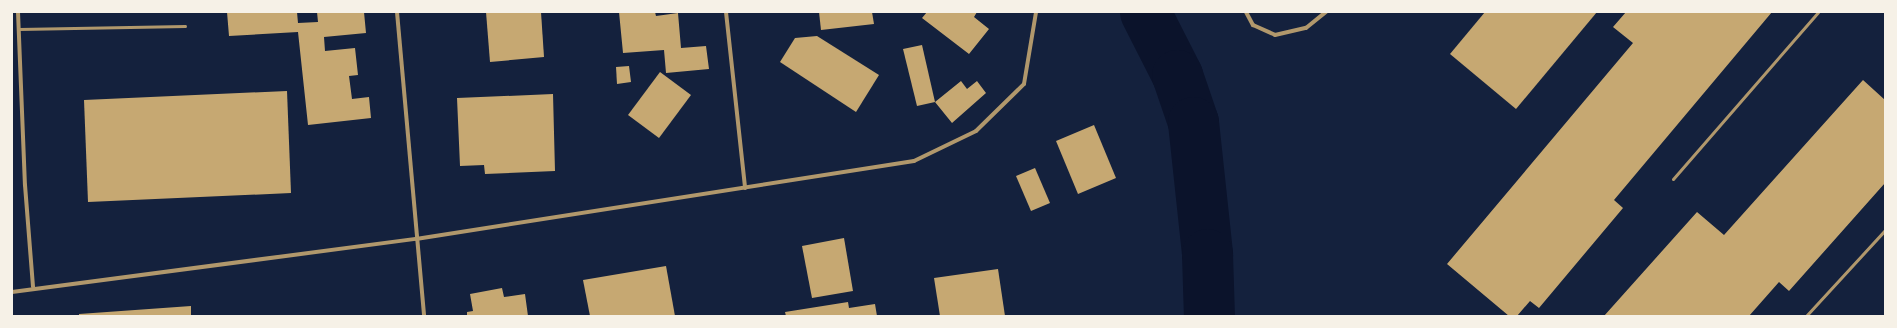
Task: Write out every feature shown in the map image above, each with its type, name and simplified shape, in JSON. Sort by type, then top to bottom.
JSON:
[{"type":"street","points":[[18,12],[25,185],[33,287]]},
{"type":"street","points":[[397,12],[424,316]]},
{"type":"street","points":[[726,12],[745,188]]},
{"type":"street","points":[[12,292],[33,287],[416,239],[914,161],[976,130],[1024,84],[1036,12]]},
{"type":"street","points":[[1246,12],[1253,25],[1275,35],[1306,28],[1326,12]]},
{"type":"lane","points":[[1673,179],[1818,12]]},
{"type":"lane","points":[[19,29],[186,26]]},
{"type":"lane","points":[[1806,316],[1885,230]]},
{"type":"building","points":[[227,12],[297,12],[298,23],[318,22],[317,12],[364,12],[366,33],[324,37],[325,51],[355,48],[358,75],[349,76],[352,99],[369,97],[371,118],[308,125],[298,32],[229,36]]},
{"type":"building","points":[[486,12],[541,12],[544,57],[490,62]]},
{"type":"building","points":[[619,12],[655,12],[656,16],[678,13],[681,48],[706,46],[709,69],[666,73],[664,50],[623,53]]},
{"type":"building","points":[[819,12],[872,12],[874,24],[821,30]]},
{"type":"building","points":[[927,12],[977,12],[974,17],[989,29],[969,54],[922,18]]},
{"type":"building","points":[[1485,12],[1597,12],[1516,109],[1450,54]]},
{"type":"building","points":[[1626,12],[1772,12],[1614,200],[1623,208],[1539,308],[1530,301],[1517,316],[1509,316],[1447,264],[1633,43],[1613,27]]},
{"type":"building","points":[[817,36],[879,75],[856,112],[780,62],[795,38]]},
{"type":"building","points":[[922,45],[935,102],[917,106],[903,49]]},
{"type":"building","points":[[629,66],[631,82],[617,84],[616,67]]},
{"type":"building","points":[[660,72],[691,95],[659,138],[628,115]]},
{"type":"building","points":[[1863,80],[1885,100],[1885,183],[1789,291],[1779,282],[1749,316],[1604,316],[1697,212],[1724,235]]},
{"type":"building","points":[[961,81],[967,89],[977,81],[986,93],[952,123],[935,102]]},
{"type":"building","points":[[287,91],[291,193],[88,202],[84,100]]},
{"type":"building","points":[[553,94],[555,171],[485,174],[484,165],[460,166],[457,98]]},
{"type":"building","points":[[1094,125],[1116,178],[1078,194],[1056,141]]},
{"type":"building","points":[[1035,168],[1050,203],[1031,211],[1016,176]]},
{"type":"building","points":[[844,238],[853,291],[812,298],[802,246]]},
{"type":"building","points":[[666,266],[675,316],[590,316],[583,280]]},
{"type":"building","points":[[998,269],[1005,316],[940,316],[934,278]]},
{"type":"building","points":[[502,288],[504,297],[525,294],[528,316],[467,316],[467,312],[473,311],[470,294]]},
{"type":"building","points":[[848,302],[849,308],[875,304],[877,316],[786,316],[785,312]]},
{"type":"building","points":[[191,306],[191,316],[79,316],[79,314]]},
{"type":"waterway","points":[[1145,12],[1177,75],[1193,122],[1207,254],[1209,316]]}]
